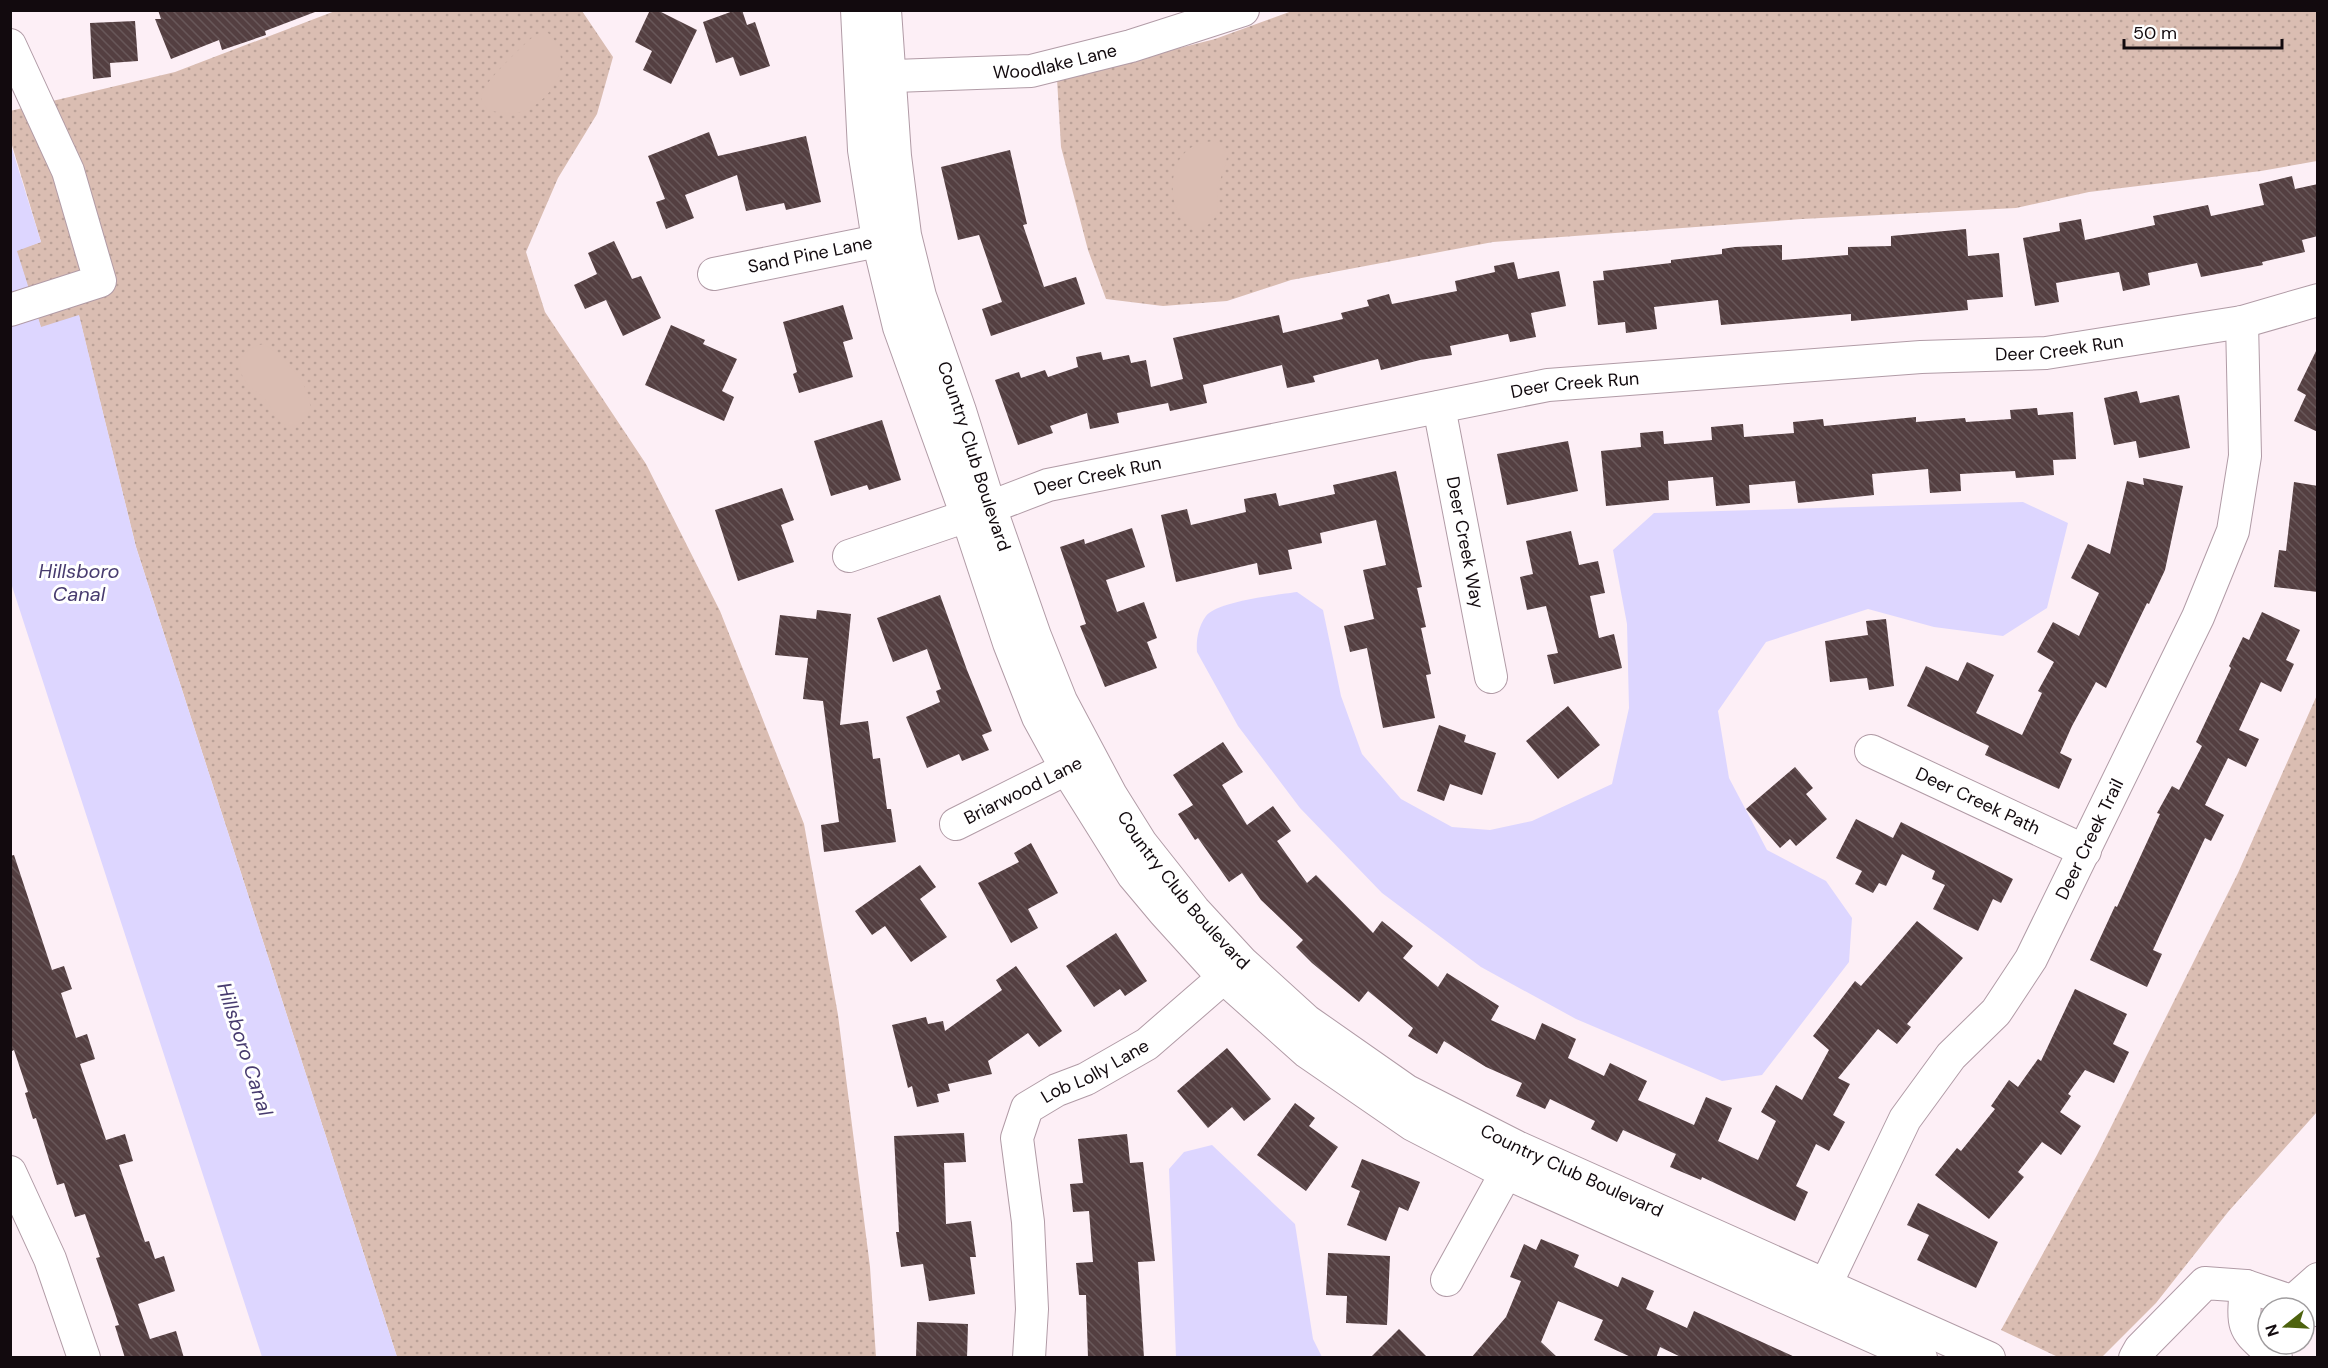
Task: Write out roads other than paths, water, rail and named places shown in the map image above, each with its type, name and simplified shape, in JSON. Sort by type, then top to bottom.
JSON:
[{"type":"street","name":"Country Club Boulevard","points":[[857,10],[895,156],[891,238],[920,296],[960,411],[979,512],[1062,702],[1078,763],[1133,875],[1164,912],[1233,970],[1307,1052],[1413,1125],[1511,1160],[1819,1298],[1919,1350],[1989,1358]]},
{"type":"street","name":"Country Club Boulevard","points":[[875,77],[885,10]]},
{"type":"street","name":"Woodlake Lane","points":[[875,77],[1031,71],[1131,46],[1243,10]]},
{"type":"street","points":[[10,45],[68,171],[100,281],[23,306]]},
{"type":"street","name":"Sand Pine Lane","points":[[714,274],[891,238]]},
{"type":"street","name":"Deer Creek Run","points":[[849,556],[979,512],[1048,484],[1548,385],[1921,357],[2046,352],[2242,322],[2318,300]]},
{"type":"street","name":"Deer Creek Trail","points":[[1819,1298],[1905,1119],[1951,1056],[1996,1012],[2031,959],[2198,616],[2233,531],[2245,456],[2242,322]]},
{"type":"street","name":"Deer Creek Way","points":[[1439,407],[1491,677]]},
{"type":"street","name":"Deer Creek Path","points":[[1870,751],[2085,851]]},
{"type":"street","name":"Briarwood Lane","points":[[956,824],[1078,763]]},
{"type":"street","name":"Lob Lolly Lane","points":[[1029,1358],[1032,1309],[1028,1222],[1017,1138],[1027,1108],[1057,1090],[1086,1079],[1147,1044],[1233,970]]},
{"type":"street","points":[[1447,1280],[1511,1160]]},
{"type":"street","points":[[10,1172],[50,1259],[82,1357]]},
{"type":"street","points":[[2310,1296],[2318,1279]]},
{"type":"street","points":[[2135,1358],[2140,1349],[2205,1283],[2246,1287],[2274,1296]]},
{"type":"street","points":[[2246,1287],[2243,1320],[2246,1328],[2276,1358]]},
{"type":"water","name":"Hillsboro Canal","points":[[10,142],[41,242],[17,251],[41,327],[79,315],[136,547],[397,1357],[262,1357],[11,583]]},
{"type":"water","points":[[2023,502],[2068,523],[2047,608],[2003,636],[1934,627],[1868,609],[1766,642],[1718,711],[1729,778],[1767,850],[1826,881],[1852,918],[1849,962],[1762,1075],[1722,1081],[1576,1019],[1481,967],[1382,893],[1300,808],[1238,726],[1197,652],[1199,629],[1206,616],[1213,611],[1222,606],[1248,600],[1297,592],[1323,610],[1341,696],[1362,754],[1401,799],[1452,827],[1490,830],[1532,821],[1612,784],[1629,708],[1627,624],[1613,550],[1654,513]]},
{"type":"water","points":[[1212,1145],[1295,1224],[1313,1339],[1322,1357],[1176,1357],[1169,1169],[1184,1152]]}]
